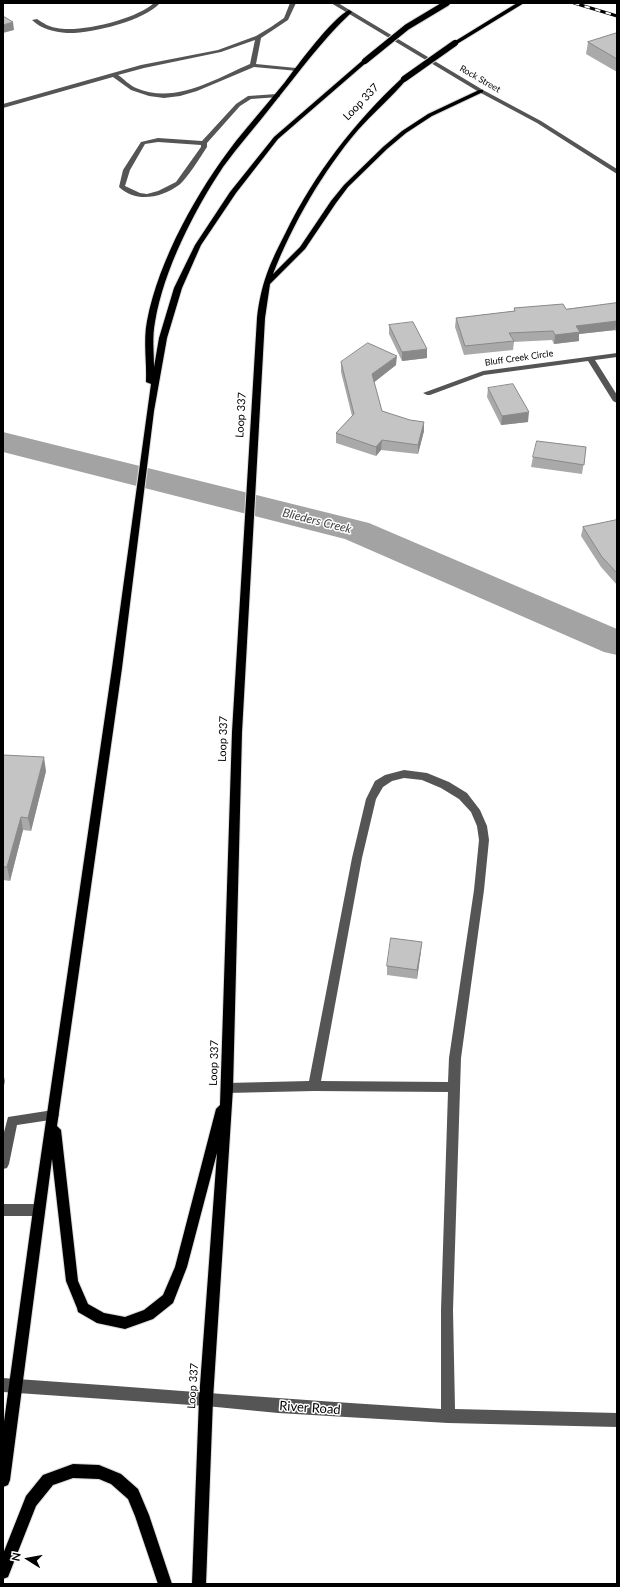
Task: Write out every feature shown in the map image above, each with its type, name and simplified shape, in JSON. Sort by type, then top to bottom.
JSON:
[{"type":"main road","points":[[3,1480],[9,1385],[39,1210],[53,1115],[117,668],[150,411],[163,338],[178,288],[198,245],[233,192],[276,138],[365,61],[407,27],[447,3]]},
{"type":"main road","name":"Loop 337","points":[[198,1584],[206,1399],[228,1088],[237,732],[261,318],[266,285],[280,250],[311,190],[329,161],[363,119],[404,79],[455,43],[521,3]]},
{"type":"main road","points":[[150,411],[151,323],[165,274],[184,231],[211,180],[234,148],[323,37],[349,12]]},
{"type":"main road","points":[[266,285],[303,248],[333,202],[346,186],[384,148],[404,132],[430,115],[481,90]]},
{"type":"main road","points":[[53,1115],[72,1281],[83,1308],[102,1319],[125,1323],[148,1315],[168,1299],[181,1267],[228,1088]]},
{"type":"main road","points":[[3,1572],[31,1501],[48,1480],[73,1471],[99,1472],[116,1479],[133,1494],[142,1515],[164,1584]]},
{"type":"street","points":[[35,20],[41,25],[62,31],[81,30],[113,23],[147,12],[157,3]]},
{"type":"street","points":[[3,106],[143,66],[219,50],[258,37],[286,19],[292,3]]},
{"type":"street","name":"Rock Street","points":[[334,3],[538,122],[617,172]]},
{"type":"street","points":[[253,65],[258,37]]},
{"type":"street","points":[[113,74],[133,88],[162,97],[200,89],[232,73],[253,65],[296,70]]},
{"type":"street","points":[[204,143],[158,140],[143,143],[127,169],[122,181],[122,187],[138,195],[147,196],[160,192],[178,183],[204,147],[204,143],[238,105],[250,97],[277,96]]},
{"type":"street","name":"Bluff Creek Circle","points":[[427,393],[483,373],[617,355]]},
{"type":"street","points":[[590,358],[617,401]]},
{"type":"street","points":[[314,1086],[356,866],[371,799],[379,784],[389,778],[404,774],[423,776],[446,785],[463,796],[476,810],[482,826],[484,840],[480,883],[455,1058],[447,1310],[448,1416]]},
{"type":"street","points":[[228,1088],[314,1086],[454,1087]]},
{"type":"street","points":[[3,1164],[12,1121],[53,1115]]},
{"type":"street","points":[[3,1210],[39,1210]]},
{"type":"street","name":"River Road","points":[[9,1385],[206,1399],[278,1406],[448,1416],[617,1420]]},
{"type":"building","points":[[3,16],[13,22],[3,25]]},
{"type":"building","points":[[617,33],[617,59],[588,42]]},
{"type":"building","points":[[617,303],[617,321],[576,326],[580,332],[555,335],[553,331],[509,333],[514,341],[465,346],[456,318],[515,311],[514,308],[563,304],[566,309]]},
{"type":"building","points":[[413,322],[427,349],[402,352],[389,325]]},
{"type":"building","points":[[368,343],[397,356],[372,374],[382,411],[410,420],[424,422],[418,445],[382,440],[376,447],[336,433],[354,414],[341,362]]},
{"type":"building","points":[[513,384],[529,412],[502,416],[488,388]]},
{"type":"building","points":[[537,441],[586,447],[584,465],[533,457]]},
{"type":"building","points":[[617,520],[617,573],[602,557],[583,527]]},
{"type":"building","points":[[3,755],[44,757],[28,818],[21,817],[7,867],[3,867]]},
{"type":"building","points":[[391,938],[422,942],[417,970],[387,966]]},
{"type":"waterway","name":"Blieders Creek","points":[[3,442],[357,531],[617,643]]},
{"type":"railway","points":[[574,3],[617,16]]}]
